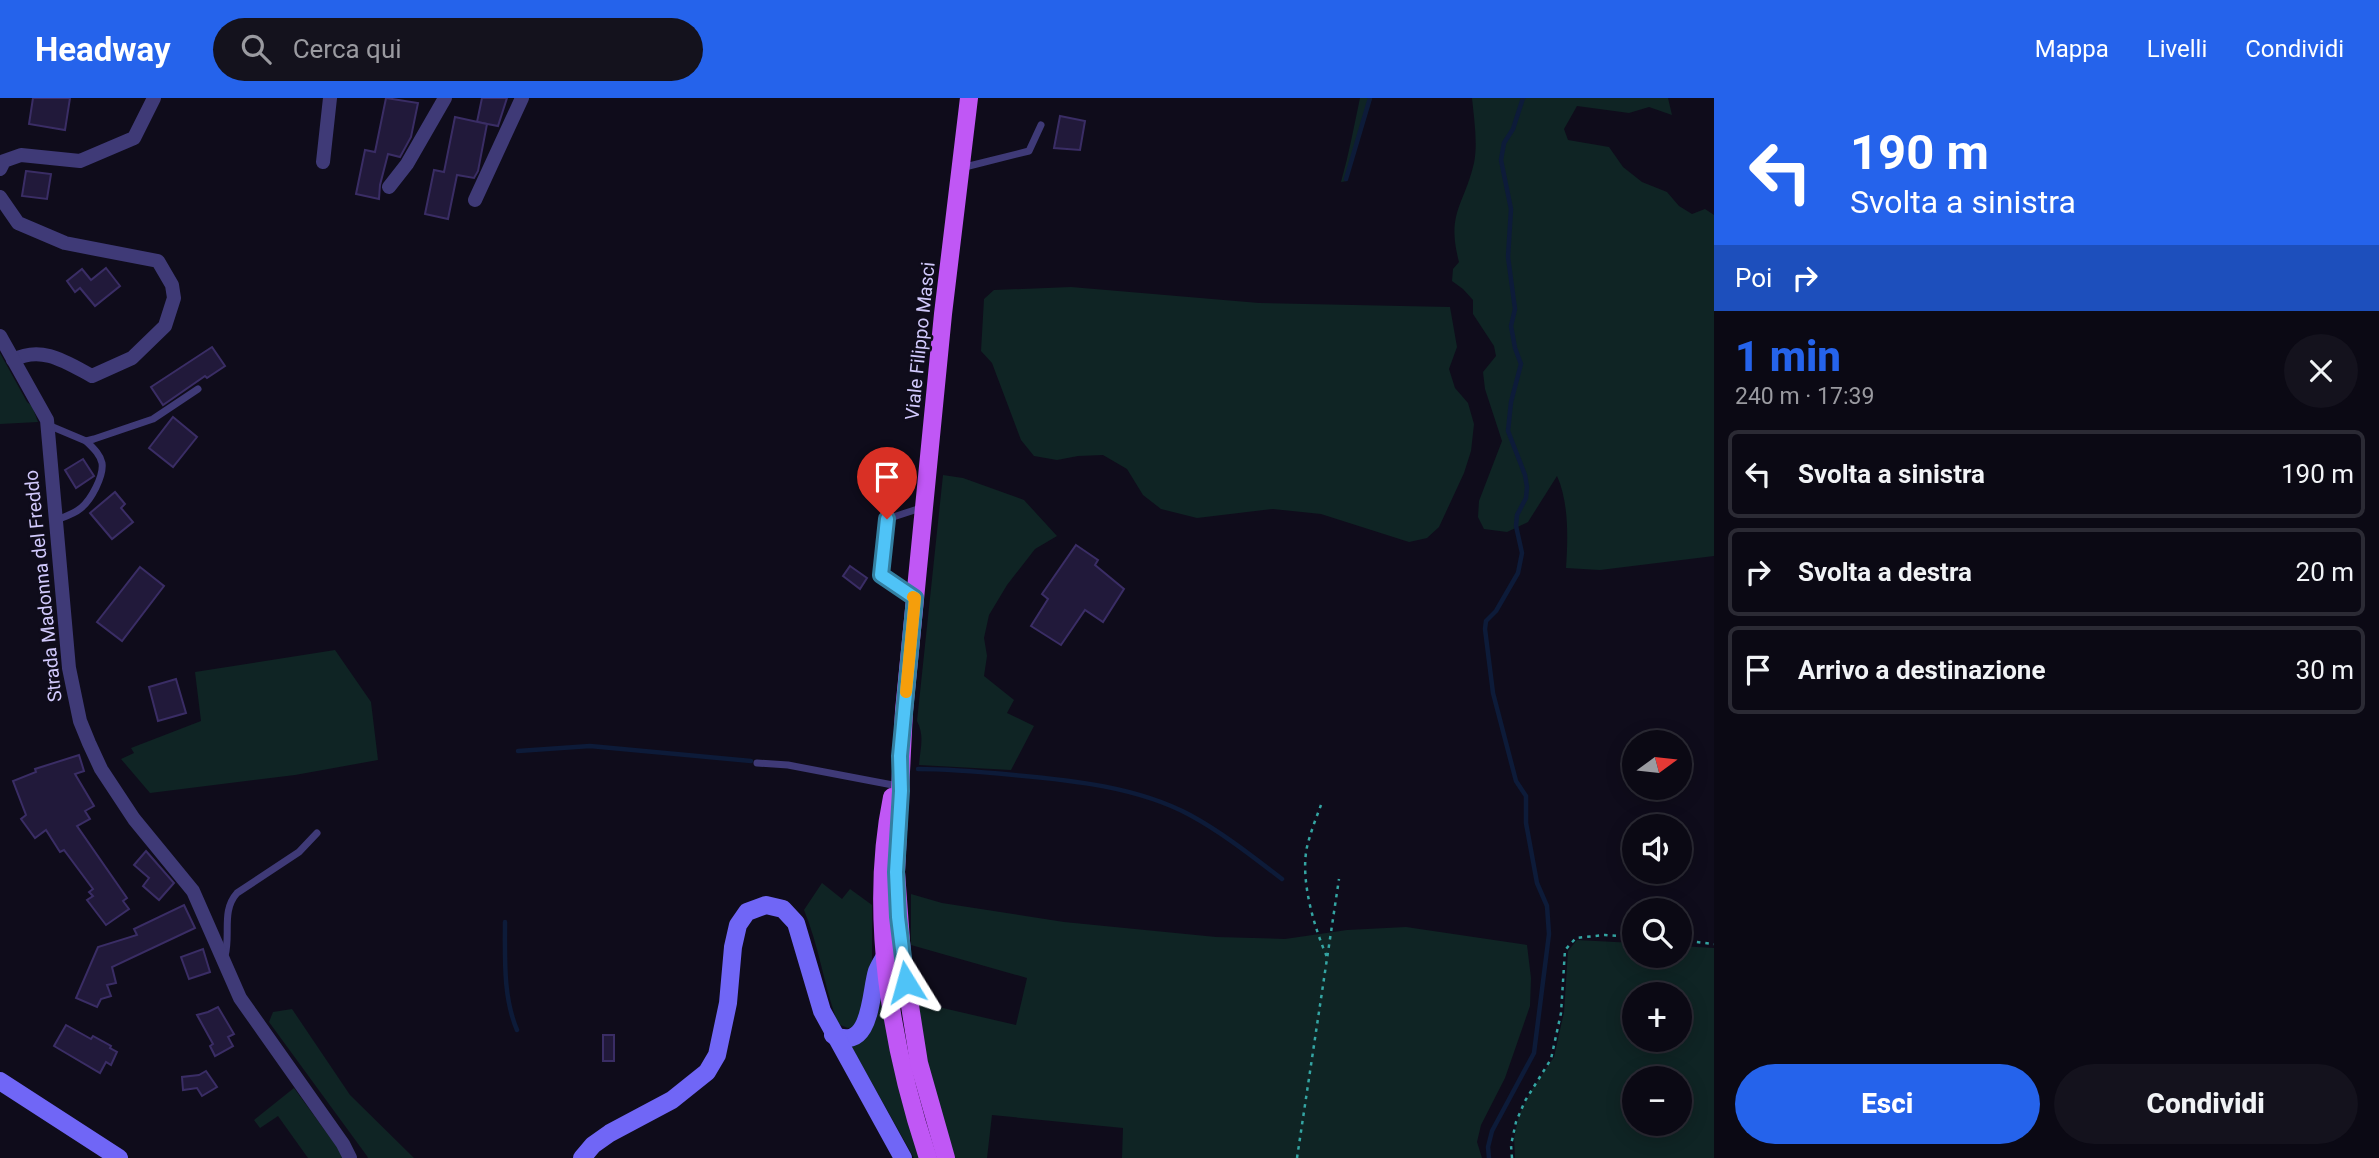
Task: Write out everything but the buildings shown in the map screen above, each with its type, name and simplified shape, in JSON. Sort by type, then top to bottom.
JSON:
[{"type":"main road","name":"Viale Filippo Masci","points":[[946,1158],[919,1063],[898,917],[896,872],[900,756],[924,506],[969,98]]},
{"type":"main road","name":"Viale Filippo Masci","points":[[898,786],[887,822],[883,871],[885,957],[902,1066],[928,1158]]},
{"type":"main road","points":[[582,1158],[593,1145],[610,1133],[672,1100],[707,1072],[717,1055],[723,1029],[736,929],[740,920],[751,909],[771,905],[783,909],[793,917],[822,1011],[903,1158]]},
{"type":"main road","name":"Viale Filippo Masci","points":[[885,957],[895,937],[898,917]]},
{"type":"main road","points":[[833,1035],[849,1038],[864,1028],[878,969],[885,957]]},
{"type":"main road","points":[[0,1081],[119,1158]]},
{"type":"street","points":[[0,169],[4,161],[22,155],[80,161],[134,138],[154,98]]},
{"type":"street","points":[[323,162],[330,98]]},
{"type":"street","points":[[389,187],[407,164],[445,98]]},
{"type":"street","points":[[475,200],[522,98]]},
{"type":"street","points":[[0,197],[18,223],[65,243],[158,261],[172,285],[174,298],[165,326],[132,358],[92,376],[52,355],[22,355],[13,360]]},
{"type":"street","name":"Strada Madonna del Freddo","points":[[0,336],[47,425],[69,668],[80,721],[101,769],[114,789],[134,819],[193,891],[240,998],[343,1144],[350,1158]]},
{"type":"street","name":"Strada Madonna del Freddo","points":[[343,1144],[357,1158]]},
{"type":"lane","points":[[961,168],[1029,151],[1041,125]]},
{"type":"lane","points":[[86,440],[120,432],[153,419],[198,389]]},
{"type":"lane","points":[[47,425],[86,440],[97,453],[103,467],[82,508],[56,520]]},
{"type":"lane","points":[[915,598],[881,575],[887,519],[924,506]]},
{"type":"lane","points":[[757,763],[788,765],[898,786]]},
{"type":"lane","points":[[224,960],[228,944],[227,913],[231,900],[237,893],[299,852],[317,833]]},
{"type":"path","points":[[1321,805],[1307,848],[1306,865],[1312,913],[1327,957]]},
{"type":"path","points":[[1297,1158],[1339,879]]},
{"type":"path","points":[[1512,1158],[1511,1145],[1516,1122],[1525,1101],[1551,1059],[1561,1013],[1565,950],[1576,938],[1622,937]]},
{"type":"path","points":[[1692,941],[1714,944]]},
{"type":"green space","points":[[1360,98],[1372,98],[1347,181],[1341,182],[1349,150]]},
{"type":"green space","points":[[1472,98],[1668,98],[1672,115],[1649,107],[1629,113],[1577,106],[1564,129],[1568,140],[1609,147],[1623,167],[1642,182],[1667,192],[1679,206],[1692,214],[1705,209],[1714,215],[1714,556],[1600,570],[1566,568],[1566,509],[1557,476],[1528,522],[1507,532],[1484,529],[1478,517],[1479,501],[1502,441],[1485,389],[1483,372],[1496,356],[1494,346],[1473,314],[1473,300],[1452,281],[1453,269],[1459,262],[1454,232],[1455,220],[1475,155]]},
{"type":"green space","points":[[1071,287],[1259,303],[1450,307],[1457,347],[1449,369],[1455,388],[1468,403],[1474,424],[1471,451],[1464,473],[1439,527],[1427,538],[1409,542],[1321,514],[1273,509],[1197,518],[1161,509],[1143,495],[1127,469],[1103,455],[1057,460],[1034,456],[1021,440],[992,363],[981,351],[984,299],[994,290]]},
{"type":"green space","points":[[0,353],[27,402],[32,406],[38,422],[0,424]]},
{"type":"green space","points":[[943,475],[963,478],[1024,500],[1057,536],[1035,549],[1007,585],[989,615],[984,638],[987,656],[984,676],[1014,700],[1007,713],[1034,726],[1011,770],[919,765],[921,737],[917,721]]},
{"type":"green space","points":[[335,650],[371,702],[378,760],[295,775],[150,793],[121,759],[134,753],[131,748],[201,721],[195,672]]},
{"type":"green space","points":[[822,883],[842,899],[850,889],[872,905],[872,974],[858,1026],[848,1028],[838,1024],[804,910]]},
{"type":"green space","points":[[911,894],[942,903],[1064,922],[1216,937],[1285,939],[1347,930],[1406,927],[1527,945],[1531,978],[1530,1006],[1505,1078],[1481,1125],[1477,1142],[1482,1158],[1122,1158],[1123,1128],[992,1115],[987,1158],[955,1158],[929,1074],[917,1002],[1016,1025],[1027,978],[911,945]]},
{"type":"green space","points":[[1577,940],[1622,942],[1622,968],[1692,968],[1692,947],[1714,948],[1714,1158],[1515,1158],[1514,1138],[1519,1115],[1531,1091],[1554,1057],[1564,1012],[1568,951]]},
{"type":"green space","points":[[881,983],[921,1158],[914,1158],[849,1042]]},
{"type":"green space","points":[[292,1009],[350,1095],[414,1158],[368,1158],[269,1022],[273,1012]]},
{"type":"green space","points":[[294,1088],[345,1158],[308,1158],[278,1116],[260,1128],[254,1120]]},
{"type":"waterway","points":[[1346,179],[1370,98]]},
{"type":"waterway","points":[[1489,1158],[1488,1147],[1492,1131],[1534,1053],[1549,934],[1547,906],[1537,883],[1526,823],[1526,796],[1516,781],[1493,693],[1485,629],[1486,621],[1496,611],[1518,573],[1522,553],[1516,526],[1517,515],[1526,498],[1527,487],[1508,431],[1511,402],[1521,364],[1511,326],[1515,309],[1508,257],[1511,209],[1501,160],[1504,143],[1513,129],[1523,98]]},
{"type":"waterway","points":[[518,751],[590,746],[751,761]]},
{"type":"waterway","points":[[918,769],[1058,779],[1126,791],[1170,805],[1190,815],[1237,845],[1282,879]]},
{"type":"waterway","points":[[505,922],[507,991],[517,1030]]},
{"type":"slow traffic","points":[[906,692],[913,597]]},
{"type":"route","points":[[887,519],[881,575],[915,598],[900,756],[901,791],[896,872],[906,982]]}]
